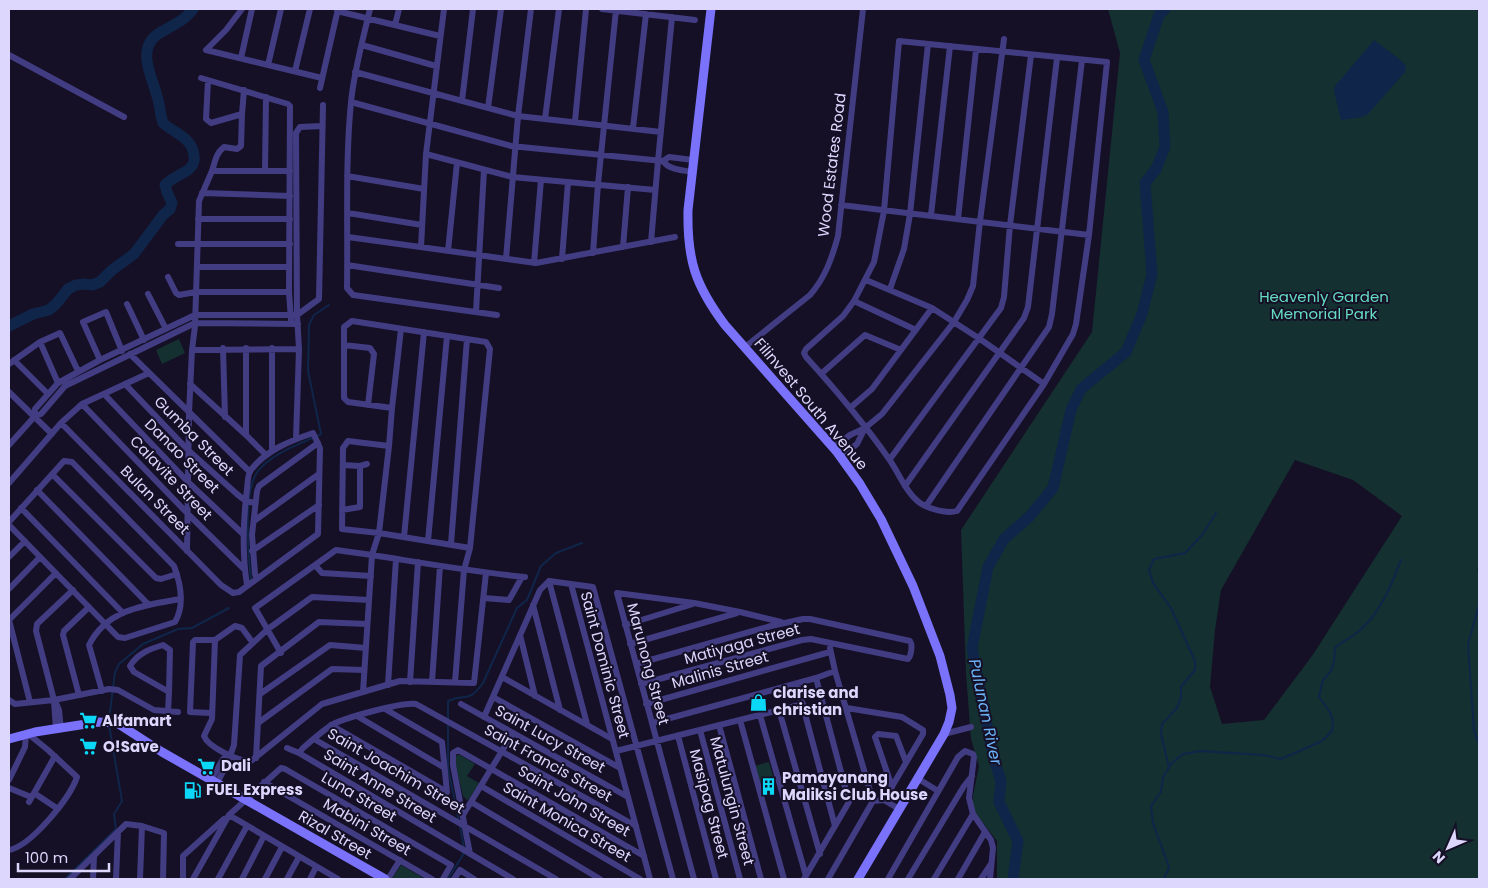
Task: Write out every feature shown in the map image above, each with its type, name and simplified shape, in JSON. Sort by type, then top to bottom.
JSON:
[{"type":"street","points":[[242,9],[226,30],[206,50],[322,78]]},
{"type":"street","points":[[241,58],[252,9]]},
{"type":"street","points":[[268,65],[282,9]]},
{"type":"street","points":[[295,71],[310,9]]},
{"type":"street","points":[[370,9],[351,102],[347,176],[347,288],[353,295],[497,315]]},
{"type":"street","points":[[395,25],[399,9]]},
{"type":"street","points":[[421,247],[426,154],[444,9]]},
{"type":"street","points":[[462,101],[473,9]]},
{"type":"street","points":[[488,108],[501,9]]},
{"type":"street","points":[[506,259],[518,116],[531,9]]},
{"type":"street","points":[[545,118],[559,9]]},
{"type":"street","points":[[575,121],[586,9]]},
{"type":"street","points":[[602,9],[695,20]]},
{"type":"street","name":"Filinvest South Avenue","points":[[711,9],[692,172],[688,226],[691,262],[699,284],[709,303],[725,325],[833,448],[860,484],[881,519],[900,556],[924,614],[940,656],[950,695],[952,708],[944,734],[858,879]]},
{"type":"street","name":"Wood Estates Road","points":[[745,347],[800,304],[818,286],[834,252],[838,236],[863,9]]},
{"type":"street","points":[[320,88],[338,10],[440,36]]},
{"type":"street","points":[[593,254],[598,184],[616,10]]},
{"type":"street","points":[[633,128],[646,14]]},
{"type":"street","points":[[651,242],[672,17]]},
{"type":"street","points":[[833,448],[850,435],[865,428],[882,414],[954,322],[968,300],[973,286],[1004,39]]},
{"type":"street","points":[[899,41],[1002,53],[1107,62],[1089,235],[1073,334],[1044,384],[957,511],[952,513],[919,503],[905,486],[890,459],[804,353],[842,316],[854,301],[874,262],[884,211],[899,41]]},
{"type":"street","points":[[890,289],[904,249],[910,214],[928,44]]},
{"type":"street","points":[[362,45],[436,66]]},
{"type":"street","points":[[930,215],[950,46]]},
{"type":"street","points":[[958,219],[976,50]]},
{"type":"street","points":[[9,55],[124,117]]},
{"type":"street","points":[[890,459],[1001,308],[1004,297],[1010,225],[1031,55]]},
{"type":"street","points":[[905,486],[1024,318],[1028,308],[1056,58]]},
{"type":"street","points":[[926,506],[1049,327],[1082,60]]},
{"type":"street","points":[[356,72],[518,116],[604,124],[660,132]]},
{"type":"street","points":[[201,78],[266,96],[290,106],[294,159],[294,315]]},
{"type":"street","points":[[208,80],[206,119],[208,122],[242,114]]},
{"type":"street","points":[[187,551],[189,413],[195,323],[198,201],[220,150],[224,147],[237,148],[240,146],[244,90]]},
{"type":"street","points":[[265,171],[266,96]]},
{"type":"street","points":[[351,102],[515,146],[660,161],[669,167],[692,172]]},
{"type":"street","points":[[9,445],[34,416],[35,409],[58,383],[100,360],[195,315],[294,315],[319,299],[323,105]]},
{"type":"street","points":[[296,439],[299,349],[289,292],[290,171],[294,159],[297,130],[300,127],[322,126]]},
{"type":"street","points":[[426,154],[512,177],[628,186],[655,190]]},
{"type":"street","points":[[660,161],[669,157],[693,160]]},
{"type":"street","points":[[448,251],[457,162]]},
{"type":"street","points":[[476,312],[484,170]]},
{"type":"street","points":[[212,171],[290,171]]},
{"type":"street","points":[[347,176],[424,189]]},
{"type":"street","points":[[534,263],[541,180]]},
{"type":"street","points":[[562,259],[568,182]]},
{"type":"street","points":[[623,247],[628,186]]},
{"type":"street","points":[[202,193],[290,196]]},
{"type":"street","points":[[841,205],[1089,235]]},
{"type":"street","points":[[348,213],[422,225]]},
{"type":"street","points":[[198,219],[290,219]]},
{"type":"street","points":[[348,237],[534,263],[675,238]]},
{"type":"street","points":[[178,244],[290,244]]},
{"type":"street","points":[[347,265],[499,288]]},
{"type":"street","points":[[196,267],[289,267]]},
{"type":"street","points":[[168,277],[178,294],[196,292],[289,292]]},
{"type":"street","points":[[866,280],[932,308],[1044,384]]},
{"type":"street","points":[[148,294],[166,329]]},
{"type":"street","points":[[854,301],[916,330]]},
{"type":"street","points":[[127,304],[144,340]]},
{"type":"street","points":[[850,408],[872,389],[932,308]]},
{"type":"street","points":[[100,360],[83,322],[106,312],[122,351]]},
{"type":"street","points":[[392,408],[348,402],[344,398],[344,327],[352,321],[486,342],[490,349],[470,548],[464,570],[455,682]]},
{"type":"street","points":[[34,416],[41,414],[65,386],[195,323],[295,324]]},
{"type":"street","points":[[363,692],[372,555],[379,534],[401,329]]},
{"type":"street","points":[[404,537],[424,332]]},
{"type":"street","points":[[48,394],[11,362],[40,342],[60,333],[78,371]]},
{"type":"street","points":[[821,374],[865,335],[901,350]]},
{"type":"street","points":[[428,541],[447,336]]},
{"type":"street","points":[[451,544],[467,339]]},
{"type":"street","points":[[40,342],[58,383]]},
{"type":"street","points":[[344,346],[370,348],[374,354],[368,405]]},
{"type":"street","points":[[192,350],[223,348],[299,349]]},
{"type":"street","points":[[223,348],[225,417]]},
{"type":"street","points":[[246,348],[246,435]]},
{"type":"street","points":[[272,348],[272,451]]},
{"type":"street","points":[[130,354],[250,472]]},
{"type":"street","points":[[9,483],[61,423],[82,404],[149,373]]},
{"type":"street","name":"Gumba Street","points":[[125,384],[189,451],[250,502]]},
{"type":"street","points":[[190,384],[266,456]]},
{"type":"street","name":"Danao Street","points":[[104,394],[188,482],[243,534]]},
{"type":"street","points":[[10,396],[52,434]]},
{"type":"street","name":"Calavite Street","points":[[82,404],[244,569]]},
{"type":"street","name":"Bulan Street","points":[[61,423],[221,585],[232,593],[239,592],[247,585]]},
{"type":"street","points":[[840,457],[856,444],[865,428]]},
{"type":"street","points":[[257,579],[252,551],[254,521],[250,502],[250,472],[272,451],[312,433],[320,448],[318,534],[257,579],[247,585],[244,569],[243,534],[250,502],[259,486],[315,439]]},
{"type":"street","points":[[389,446],[348,441],[343,448],[342,529],[470,548]]},
{"type":"street","points":[[64,461],[72,462],[174,566],[180,580],[178,616],[175,622],[125,638],[118,637],[25,542],[9,523],[37,490],[64,461]]},
{"type":"street","points":[[342,510],[360,507],[363,465],[343,465]]},
{"type":"street","points":[[52,474],[156,578],[161,579],[177,574]]},
{"type":"street","points":[[254,521],[319,474]]},
{"type":"street","points":[[37,490],[148,604]]},
{"type":"street","points":[[252,551],[319,505]]},
{"type":"street","points":[[22,508],[123,613]]},
{"type":"street","points":[[9,557],[25,542]]},
{"type":"street","points":[[280,652],[255,608],[336,550],[486,574],[524,577],[509,600],[484,598]]},
{"type":"street","points":[[9,589],[40,557]]},
{"type":"street","points":[[388,685],[396,559]]},
{"type":"street","points":[[410,682],[418,562]]},
{"type":"street","points":[[316,564],[322,573],[370,576]]},
{"type":"street","points":[[432,682],[440,566]]},
{"type":"street","points":[[30,702],[9,620],[56,573]]},
{"type":"street","points":[[215,640],[211,722],[205,732],[205,740],[244,762],[250,761],[322,704],[400,681],[474,683],[486,574]]},
{"type":"street","points":[[549,581],[593,587],[673,879]]},
{"type":"street","points":[[484,717],[540,590],[549,581]]},
{"type":"street","points":[[549,581],[587,724]]},
{"type":"street","name":"Saint Dominic Street","points":[[571,584],[650,879]]},
{"type":"street","points":[[9,739],[59,729],[59,710],[54,700],[36,631],[37,624],[73,590]]},
{"type":"street","name":"Marunong Street","points":[[694,604],[617,593],[694,879]]},
{"type":"street","points":[[214,781],[228,762],[234,745],[240,655],[268,629],[312,597],[369,600]]},
{"type":"street","points":[[102,691],[89,644],[94,634],[105,623],[123,613],[148,604],[180,599]]},
{"type":"street","points":[[625,625],[694,604],[740,612],[784,623]]},
{"type":"street","points":[[533,605],[560,710]]},
{"type":"street","points":[[79,695],[63,635],[64,631],[89,607]]},
{"type":"street","points":[[630,644],[740,612]]},
{"type":"street","name":"Matiyaga Street","points":[[641,684],[810,639],[908,660],[910,657],[912,644],[910,641],[810,619],[784,623]]},
{"type":"street","points":[[256,758],[262,666],[320,622],[367,624]]},
{"type":"street","points":[[636,664],[784,623]]},
{"type":"street","points":[[211,713],[190,712],[193,642],[195,640],[215,640],[235,626],[242,628],[253,643]]},
{"type":"street","points":[[520,635],[535,696]]},
{"type":"street","points":[[828,879],[873,801],[835,671],[830,644]]},
{"type":"street","points":[[168,712],[169,692],[170,650],[163,645],[148,649],[134,660],[130,666],[134,672],[169,692]]},
{"type":"street","points":[[260,694],[330,645],[366,648]]},
{"type":"street","name":"Malinis Street","points":[[646,704],[830,652]]},
{"type":"street","points":[[258,723],[332,668],[364,670]]},
{"type":"street","points":[[652,723],[797,684],[835,671]]},
{"type":"street","points":[[502,677],[612,738]]},
{"type":"street","points":[[805,878],[847,806],[849,798],[816,678]]},
{"type":"street","points":[[797,684],[835,826]]},
{"type":"street","points":[[9,700],[15,704],[54,700],[109,689],[118,690],[154,710],[178,712]]},
{"type":"street","points":[[493,697],[620,768]]},
{"type":"street","name":"Saint Francis Street","points":[[299,753],[331,725],[385,709],[410,703],[416,704],[636,826]]},
{"type":"street","name":"Saint Lucy Street","points":[[461,704],[628,797]]},
{"type":"street","points":[[616,751],[803,704]]},
{"type":"street","points":[[847,708],[902,717],[923,730],[923,734],[884,800]]},
{"type":"street","points":[[331,725],[447,792],[442,742],[385,709]]},
{"type":"street","points":[[779,710],[820,854]]},
{"type":"street","points":[[760,715],[805,878]]},
{"type":"street","points":[[357,716],[443,767]]},
{"type":"street","points":[[740,720],[784,879]]},
{"type":"street","name":"Rizal Street","points":[[59,729],[109,721],[122,726],[162,752],[387,879]]},
{"type":"street","points":[[720,725],[761,879]]},
{"type":"street","points":[[944,734],[970,726]]},
{"type":"street","name":"Matulungin Street","points":[[700,730],[740,879]]},
{"type":"street","points":[[469,853],[463,815],[513,733]]},
{"type":"street","points":[[9,850],[16,848],[58,809],[72,789],[77,777],[55,756],[27,734]]},
{"type":"street","points":[[9,780],[25,747],[27,734]]},
{"type":"street","points":[[892,787],[875,737],[876,735],[896,736],[906,762]]},
{"type":"street","name":"Masipag Street","points":[[678,736],[716,879]]},
{"type":"street","name":"Saint Joachim Street","points":[[314,738],[556,879]]},
{"type":"street","name":"Saint Anne Street","points":[[287,748],[299,753],[513,879]]},
{"type":"street","name":"Saint John Street","points":[[463,815],[453,765],[453,753],[458,750],[644,856]]},
{"type":"street","points":[[888,879],[958,757],[965,751],[973,754],[974,763],[969,798],[973,814],[991,840],[993,848],[990,879]]},
{"type":"street","points":[[31,797],[55,756]]},
{"type":"street","name":"Luna Street","points":[[183,879],[183,856],[246,800],[276,770],[281,768],[451,865],[443,879]]},
{"type":"street","points":[[908,879],[964,786],[972,776]]},
{"type":"street","points":[[917,778],[938,792]]},
{"type":"street","name":"Mabini Street","points":[[264,782],[432,879]]},
{"type":"street","name":"Saint Monica Street","points":[[481,786],[640,879]]},
{"type":"street","points":[[9,788],[58,809]]},
{"type":"street","points":[[873,801],[884,800],[899,809]]},
{"type":"street","points":[[471,802],[600,879]]},
{"type":"street","points":[[934,879],[973,814]]},
{"type":"street","points":[[193,879],[229,815],[335,878]]},
{"type":"street","points":[[70,879],[126,824],[142,826],[164,833],[163,879]]},
{"type":"street","points":[[140,879],[142,826]]},
{"type":"street","points":[[218,879],[247,826]]},
{"type":"street","points":[[116,879],[118,832]]},
{"type":"street","points":[[958,879],[985,832]]},
{"type":"street","points":[[242,879],[264,836]]},
{"type":"street","points":[[265,879],[282,846]]},
{"type":"street","points":[[93,879],[94,856]]},
{"type":"street","points":[[287,879],[299,856]]},
{"type":"street","points":[[387,879],[400,860]]},
{"type":"street","points":[[980,879],[992,864]]},
{"type":"street","points":[[310,879],[316,867]]},
{"type":"street","points":[[454,879],[460,870],[474,879]]},
{"type":"green space","name":"Heavenly Garden Memorial Park","points":[[1108,9],[1476,9],[1479,12],[1479,567],[1477,570],[1479,572],[1479,879],[997,879],[997,841],[973,810],[973,796],[979,766],[971,739],[966,674],[961,530],[1092,332],[1120,53]],"holes":[[[1295,460],[1353,480],[1402,516],[1312,656],[1264,720],[1222,724],[1210,687],[1221,590]]]},
{"type":"green space","points":[[179,339],[185,353],[162,364],[156,350]]},
{"type":"green space","points":[[457,755],[475,764],[467,776],[479,783],[467,800],[463,796],[455,762]]},
{"type":"green space","points":[[769,762],[774,780],[759,784],[754,766]]},
{"type":"green space","points":[[401,865],[425,879],[392,879]]},
{"type":"water","points":[[1374,40],[1403,62],[1406,67],[1405,72],[1368,114],[1362,117],[1341,120],[1334,91],[1335,86]]},
{"type":"waterway","points":[[9,326],[33,314],[49,310],[68,289],[76,285],[92,285],[100,282],[112,270],[134,254],[163,215],[170,209],[172,203],[165,185],[190,168],[194,156],[187,140],[163,123],[147,64],[147,55],[151,40],[182,20],[193,9]]},
{"type":"waterway","name":"Pulunan River","points":[[1013,879],[1018,841],[999,802],[1001,781],[993,756],[972,648],[988,567],[1004,539],[1029,517],[1053,488],[1071,410],[1081,389],[1126,352],[1142,314],[1152,274],[1145,183],[1156,169],[1165,147],[1163,112],[1144,60],[1159,15],[1165,9]]},
{"type":"waterway","points":[[251,579],[248,507],[253,480],[258,471],[271,459],[287,449],[321,434],[308,371],[309,325],[314,315],[329,305]]},
{"type":"waterway","points":[[1169,768],[1161,734],[1162,724],[1177,708],[1181,697],[1181,687],[1195,670],[1195,661],[1171,608],[1153,583],[1149,570],[1154,559],[1185,553],[1202,535],[1216,513]]},
{"type":"waterway","points":[[459,821],[448,768],[448,701],[473,694],[483,683],[517,608],[527,600],[541,566],[556,553],[582,543]]},
{"type":"waterway","points":[[1164,879],[1169,867],[1153,823],[1151,806],[1161,792],[1163,777],[1171,764],[1183,754],[1200,751],[1263,755],[1281,759],[1322,741],[1332,731],[1333,721],[1330,712],[1319,697],[1323,680],[1331,671],[1335,648],[1363,628],[1377,611],[1401,560]]},
{"type":"waterway","points":[[1479,605],[1468,644],[1474,731],[1479,743]]},
{"type":"waterway","points":[[109,720],[115,672],[119,664],[143,644],[178,629],[192,628],[229,608]]},
{"type":"waterway","points":[[65,879],[116,829],[114,814],[122,801],[109,725]]},
{"type":"waterway","points":[[460,826],[464,848]]},
{"type":"waterway","points":[[448,879],[464,853]]},
{"type":"place","name":"clarise and christian","points":[[759,702]]},
{"type":"place","name":"Alfamart","points":[[88,721]]},
{"type":"place","name":"O!Save","points":[[89,747]]},
{"type":"place","name":"Dali","points":[[207,766]]},
{"type":"place","name":"Pamayanang Maliksi Club House","points":[[768,787]]},
{"type":"place","name":"FUEL Express","points":[[192,790]]}]
